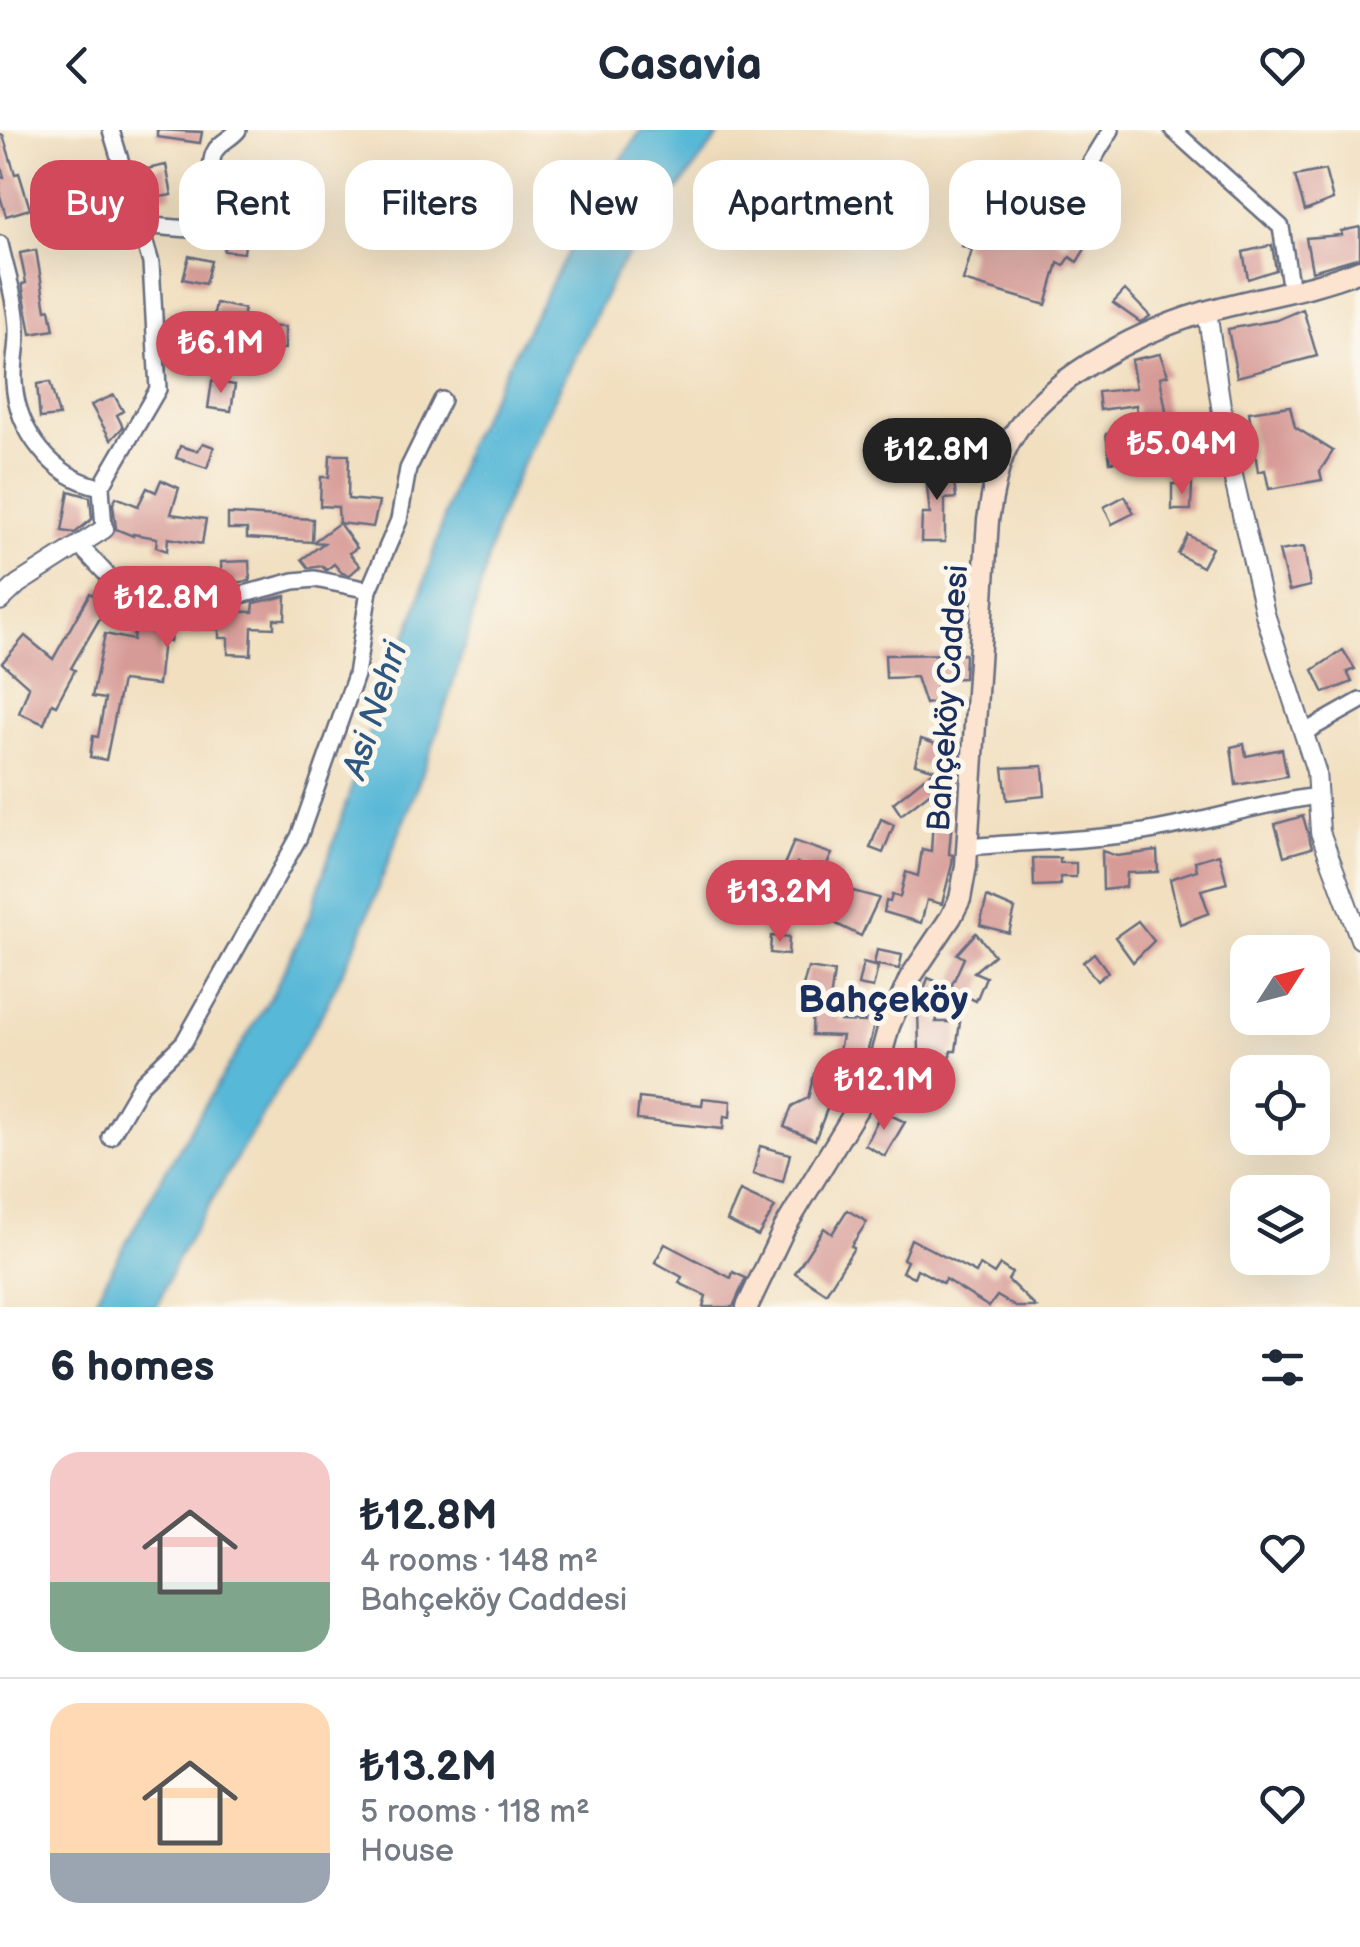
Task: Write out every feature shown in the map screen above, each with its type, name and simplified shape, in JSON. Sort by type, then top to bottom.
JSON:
[{"type":"main road","name":"Bahçeköy Caddesi","points":[[747,1307],[792,1216],[874,1081],[888,1026],[902,994],[960,900],[968,847],[988,520],[1004,451],[1021,426],[1069,378],[1134,341],[1207,311],[1291,292],[1360,270]]},
{"type":"street","points":[[111,130],[120,160]]},
{"type":"street","points":[[159,227],[201,230],[212,226],[219,209],[212,159],[215,149],[238,130]]},
{"type":"street","points":[[1092,160],[1111,130]]},
{"type":"street","points":[[1173,130],[1281,227],[1291,292]]},
{"type":"street","points":[[0,244],[17,325],[14,378],[16,402],[24,423],[46,457],[63,473],[80,483],[101,487]]},
{"type":"street","points":[[0,601],[18,584],[104,529],[101,487],[158,388],[147,250]]},
{"type":"street","points":[[1207,311],[1228,454],[1265,614],[1316,770],[1320,832],[1360,939]]},
{"type":"street","points":[[110,1137],[141,1084],[184,1042],[298,837],[356,675],[369,590],[399,520],[413,455],[442,400]]},
{"type":"street","points":[[79,545],[111,579],[148,593],[237,596],[315,579],[369,590]]},
{"type":"street","points":[[1305,732],[1360,701]]},
{"type":"street","points":[[968,847],[1136,833],[1217,818],[1270,802],[1318,796]]},
{"type":"water","points":[[641,130],[723,130],[700,160],[693,160],[693,170],[673,196],[673,160],[621,160]]},
{"type":"water","points":[[569,250],[632,250],[618,269],[497,524],[436,737],[359,938],[321,1016],[177,1259],[157,1307],[91,1307],[162,1177],[274,991],[309,918],[375,714],[414,616],[466,445]]},
{"type":"building","points":[[157,130],[202,132],[200,143],[157,137]]},
{"type":"building","points":[[3,135],[30,209],[6,216],[0,196],[0,178],[4,177],[0,163]]},
{"type":"building","points":[[166,165],[172,195],[159,197],[159,166]]},
{"type":"building","points":[[1325,170],[1333,200],[1305,211],[1295,176]]},
{"type":"building","points":[[1360,227],[1360,257],[1312,271],[1306,238],[1342,235],[1341,231]]},
{"type":"building","points":[[1272,245],[1276,270],[1248,279],[1243,252]]},
{"type":"building","points":[[36,250],[46,310],[50,309],[54,330],[31,334],[20,253]]},
{"type":"building","points":[[972,250],[1084,250],[1077,262],[1070,257],[1064,266],[1058,263],[1046,305],[963,281]]},
{"type":"building","points":[[189,256],[211,261],[205,284],[183,279]]},
{"type":"building","points":[[1125,290],[1150,316],[1140,322],[1113,303]]},
{"type":"building","points":[[216,303],[244,309],[241,326],[285,327],[285,349],[252,348],[252,338],[211,329]]},
{"type":"building","points":[[1303,309],[1317,356],[1237,377],[1228,329],[1277,320]]},
{"type":"building","points":[[1160,354],[1168,375],[1160,377],[1172,445],[1139,449],[1140,458],[1110,462],[1106,434],[1139,429],[1136,405],[1100,410],[1098,392],[1136,388],[1131,360]]},
{"type":"building","points":[[212,381],[235,385],[231,411],[208,408]]},
{"type":"building","points":[[50,382],[59,416],[40,418],[37,384]]},
{"type":"building","points":[[114,395],[123,411],[117,415],[123,427],[111,440],[91,405]]},
{"type":"building","points":[[1290,406],[1295,427],[1333,451],[1320,471],[1322,480],[1269,489],[1265,470],[1258,472],[1249,412]]},
{"type":"building","points":[[203,443],[214,447],[207,468],[176,458],[180,446],[197,451]]},
{"type":"building","points":[[330,455],[349,455],[348,499],[379,502],[373,527],[339,523],[338,507],[320,506],[321,477],[329,477]]},
{"type":"building","points":[[952,466],[956,498],[945,499],[945,542],[921,542],[922,514],[930,514],[925,469]]},
{"type":"building","points":[[161,480],[179,488],[171,514],[206,519],[202,544],[168,538],[167,551],[156,547],[157,538],[133,536],[116,529],[116,497],[138,506],[147,488],[156,492]]},
{"type":"building","points":[[1172,484],[1192,484],[1191,510],[1172,510]]},
{"type":"building","points":[[69,491],[90,497],[92,519],[75,533],[62,531]]},
{"type":"building","points":[[1125,496],[1134,513],[1112,524],[1104,507]]},
{"type":"building","points":[[228,514],[313,519],[312,542],[247,538],[247,529],[228,529]]},
{"type":"building","points":[[339,523],[357,548],[349,553],[360,566],[350,575],[334,564],[326,570],[322,566],[309,568],[302,559],[324,543],[313,542]]},
{"type":"building","points":[[1188,535],[1212,548],[1202,567],[1178,554]]},
{"type":"building","points":[[1304,547],[1310,586],[1289,591],[1279,551]]},
{"type":"building","points":[[249,561],[250,581],[222,584],[221,562]]},
{"type":"building","points":[[100,584],[114,594],[71,668],[75,670],[56,705],[52,703],[44,724],[19,713],[29,687],[2,663],[25,636],[53,659],[90,593],[93,595]]},
{"type":"building","points":[[286,596],[285,619],[274,619],[274,628],[252,627],[251,655],[228,654],[228,638],[219,638],[219,629],[172,630],[170,642],[163,641],[158,685],[122,681],[106,760],[90,757],[105,699],[92,697],[105,634],[133,640],[135,625],[145,626],[148,604],[164,605],[164,610],[253,612],[254,603]]},
{"type":"building","points":[[1343,650],[1355,669],[1347,672],[1352,682],[1324,693],[1313,670]]},
{"type":"building","points":[[965,654],[964,678],[935,679],[940,701],[925,704],[916,677],[886,678],[885,655]]},
{"type":"building","points":[[921,739],[959,752],[957,780],[915,764]]},
{"type":"building","points":[[1244,744],[1246,756],[1282,749],[1287,776],[1236,785],[1231,747]]},
{"type":"building","points":[[1043,766],[1045,796],[1007,800],[1003,768]]},
{"type":"building","points":[[924,778],[933,790],[901,815],[893,803]]},
{"type":"building","points":[[1303,816],[1312,848],[1284,856],[1275,824]]},
{"type":"building","points":[[933,818],[952,819],[952,864],[942,904],[927,900],[921,923],[884,912],[892,895],[900,897],[906,872],[918,876],[922,849],[931,851]]},
{"type":"building","points":[[881,819],[894,825],[883,853],[870,848]]},
{"type":"building","points":[[794,841],[832,854],[827,864],[842,873],[839,883],[797,863],[790,888],[796,890],[791,908],[783,906],[780,915],[756,908],[762,885],[767,887],[768,882],[774,884],[778,879]]},
{"type":"building","points":[[1102,851],[1117,856],[1157,851],[1158,872],[1127,873],[1126,887],[1103,890]]},
{"type":"building","points":[[1219,854],[1227,883],[1201,890],[1209,913],[1180,924],[1170,879],[1197,870],[1195,861]]},
{"type":"building","points":[[1033,858],[1060,858],[1060,863],[1076,863],[1076,877],[1060,877],[1060,885],[1034,886]]},
{"type":"building","points":[[853,891],[879,898],[861,936],[836,924]]},
{"type":"building","points":[[987,897],[1015,909],[1009,933],[980,925]]},
{"type":"building","points":[[1138,921],[1154,941],[1133,962],[1115,937]]},
{"type":"building","points":[[976,933],[994,955],[974,972],[986,977],[976,1001],[950,989],[964,958],[957,954]]},
{"type":"building","points":[[771,936],[789,937],[788,955],[770,953]]},
{"type":"building","points":[[877,950],[902,955],[899,969],[874,964]]},
{"type":"building","points":[[1094,953],[1108,972],[1097,981],[1083,962]]},
{"type":"building","points":[[863,963],[878,967],[873,988],[858,985]]},
{"type":"building","points":[[808,968],[834,972],[829,1008],[840,1009],[840,1021],[865,1022],[866,1011],[877,1013],[865,1061],[838,1056],[842,1036],[812,1035],[813,996],[801,994]]},
{"type":"building","points":[[928,978],[948,986],[936,1022],[960,1022],[956,1051],[951,1051],[947,1098],[907,1095],[909,1052],[919,1053],[918,1008]]},
{"type":"building","points":[[814,1074],[840,1078],[838,1098],[831,1099],[815,1140],[784,1127],[792,1106],[808,1098]]},
{"type":"building","points":[[639,1098],[702,1105],[703,1098],[731,1101],[730,1117],[724,1116],[723,1129],[637,1120]]},
{"type":"building","points":[[882,1111],[905,1122],[885,1156],[865,1145]]},
{"type":"building","points":[[760,1146],[790,1154],[783,1182],[753,1174]]},
{"type":"building","points":[[740,1191],[775,1207],[758,1236],[727,1221]]},
{"type":"building","points":[[847,1210],[867,1222],[826,1293],[795,1273],[824,1228],[832,1234]]},
{"type":"building","points":[[911,1239],[976,1273],[980,1265],[994,1274],[1000,1265],[1012,1273],[1008,1280],[1036,1307],[1016,1307],[997,1296],[989,1307],[945,1279],[943,1283],[917,1269],[914,1277],[902,1272]]},
{"type":"building","points":[[665,1244],[731,1278],[733,1272],[746,1278],[733,1307],[703,1307],[706,1296],[679,1283],[682,1277],[655,1262]]},
{"type":"district","name":"Bahçeköy","points":[[883,999]]},
{"type":"water label","name":"Asi Nehri","points":[[374,710]]}]
